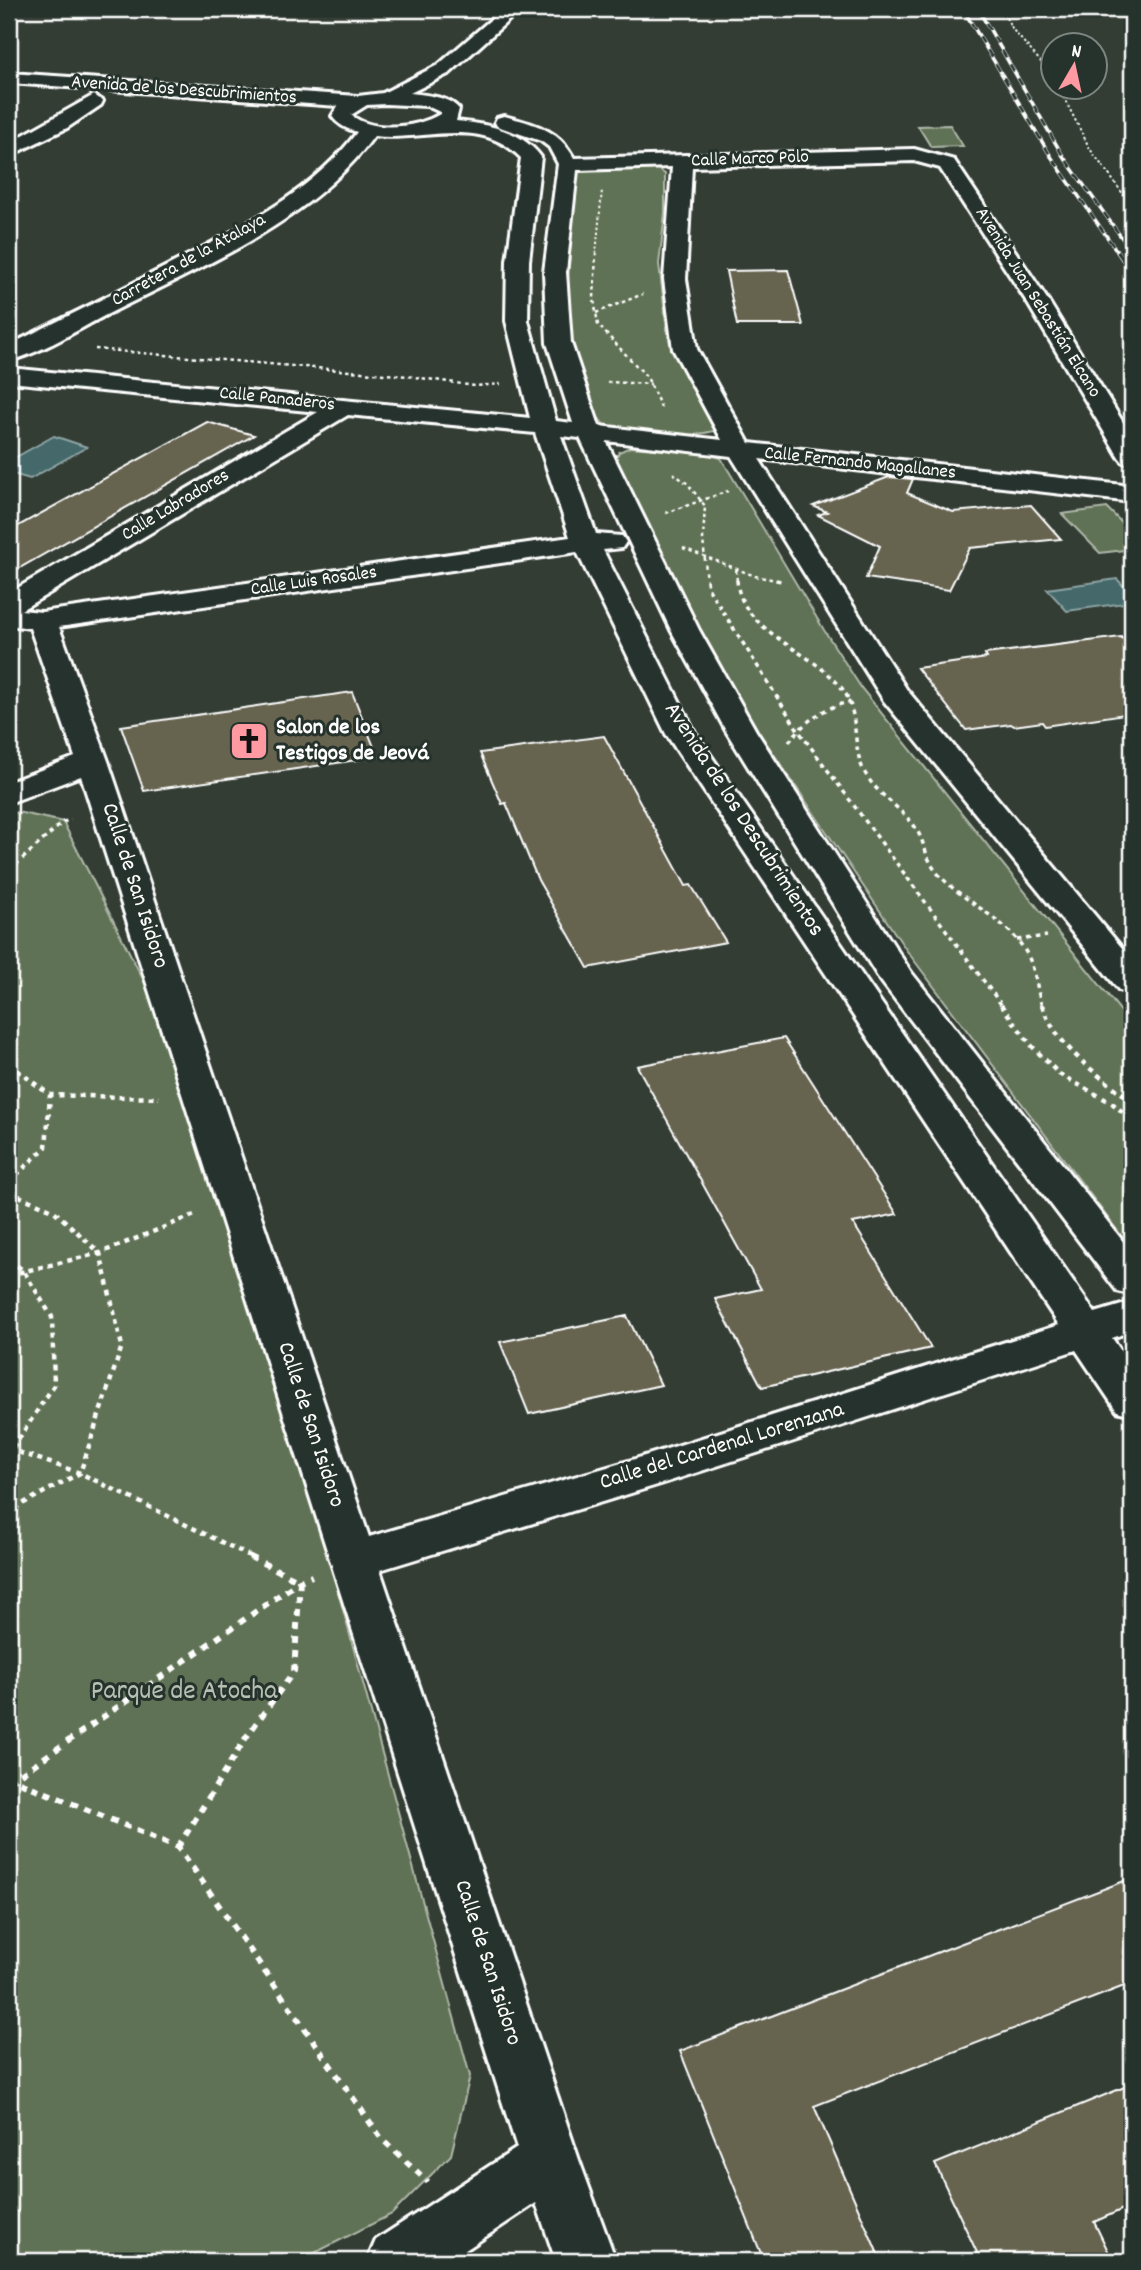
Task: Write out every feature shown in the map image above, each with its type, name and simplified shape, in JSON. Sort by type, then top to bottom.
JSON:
[{"type":"street","points":[[387,98],[444,69],[513,9]]},
{"type":"street","points":[[392,131],[432,126],[449,117],[445,107],[444,69]]},
{"type":"street","name":"Avenida de los Descubrimientos","points":[[9,78],[360,102],[387,98]]},
{"type":"street","name":"Avenida de los Descubrimientos","points":[[9,87],[314,111],[369,129],[392,131]]},
{"type":"street","name":"Avenida de los Descubrimientos","points":[[9,94],[208,109],[227,104]]},
{"type":"street","points":[[387,98],[417,99],[496,119],[548,137],[557,144],[568,164]]},
{"type":"street","points":[[9,150],[60,124],[94,101]]},
{"type":"street","points":[[342,118],[341,114],[345,109],[360,102]]},
{"type":"street","name":"Avenida de los Descubrimientos","points":[[432,126],[466,128],[500,136],[519,145],[531,158],[518,261],[517,321],[531,382],[586,543],[681,734],[1132,1400]]},
{"type":"street","name":"Carretera de la Atalaya","points":[[9,354],[237,238],[337,169],[357,149],[369,129]]},
{"type":"street","name":"Carretera de la Atalaya","points":[[357,149],[392,131]]},
{"type":"street","name":"Calle Marco Polo","points":[[568,164],[914,155],[932,158]]},
{"type":"street","name":"Avenida Juan Sebastián Elcano","points":[[932,158],[947,164],[966,190],[1132,457]]},
{"type":"street","points":[[682,162],[674,279],[685,349],[741,451],[895,695],[1132,982]]},
{"type":"street","name":"Avenida de los Descubrimientos","points":[[568,164],[555,272],[559,342],[589,432],[642,545],[685,630],[751,748],[896,977],[1132,1281]]},
{"type":"street","name":"Calle Panaderos","points":[[9,375],[589,432]]},
{"type":"street","name":"Calle Labradores","points":[[20,614],[344,407]]},
{"type":"street","name":"Calle Fernando Magallanes","points":[[589,432],[1132,494]]},
{"type":"street","name":"Calle Luis Rosales","points":[[20,614],[586,543],[642,545]]},
{"type":"street","name":"Calle de San Isidoro","points":[[20,614],[92,761],[108,807],[356,1559],[550,2160],[586,2261]]},
{"type":"street","points":[[9,793],[92,761]]},
{"type":"street","name":"Calle del Cardenal Lorenzana","points":[[356,1559],[960,1373],[1132,1316]]},
{"type":"street","points":[[397,2261],[550,2160]]},
{"type":"path","points":[[1001,9],[1013,30],[1040,61]]},
{"type":"path","points":[[1066,102],[1090,149],[1132,206]]},
{"type":"path","points":[[620,163],[618,173],[602,188],[596,254],[597,323],[614,347],[640,368],[652,384],[663,413],[660,441],[655,448],[654,458],[688,484],[705,506],[708,588],[798,730],[1031,1045],[1059,1074],[1112,1103],[1132,1120]]},
{"type":"path","points":[[557,315],[596,313],[654,290],[676,290]]},
{"type":"path","points":[[42,338],[90,348],[408,376],[475,386],[531,382]]},
{"type":"path","points":[[571,380],[652,384]]},
{"type":"path","points":[[642,545],[681,548],[764,579],[822,579]]},
{"type":"path","points":[[736,570],[740,598],[749,611],[772,633],[831,676],[850,702],[864,771],[888,801],[916,825],[931,866],[993,915],[1012,934],[1027,953],[1036,992],[1047,1018],[1064,1042],[1082,1061],[1132,1101]]},
{"type":"path","points":[[751,748],[788,744],[810,719],[850,702],[895,695]]},
{"type":"path","points":[[9,871],[63,822],[108,807]]},
{"type":"path","points":[[9,1064],[50,1095],[204,1099]]},
{"type":"path","points":[[9,1182],[47,1147],[50,1095]]},
{"type":"path","points":[[9,1192],[53,1210],[100,1253],[122,1346],[80,1473],[9,1511]]},
{"type":"path","points":[[9,1275],[100,1253],[236,1199]]},
{"type":"path","points":[[9,1259],[23,1270],[52,1317],[54,1385],[10,1451],[80,1473],[300,1581]]},
{"type":"path","points":[[10,1778],[300,1581],[356,1559]]},
{"type":"path","points":[[178,1847],[247,1736],[294,1671],[300,1581]]},
{"type":"path","points":[[10,1778],[178,1847],[381,2138],[465,2216]]},
{"type":"green space","points":[[950,125],[963,146],[931,147],[918,126]]},
{"type":"green space","points":[[586,169],[657,169],[665,174],[665,213],[659,264],[667,330],[671,348],[715,424],[714,431],[659,435],[604,425],[598,417],[573,348],[567,290],[577,173]]},
{"type":"green space","points":[[630,447],[704,453],[721,458],[862,689],[1132,1025],[1132,1250],[907,951],[759,732],[708,647],[622,476],[616,458],[619,452]]},
{"type":"green space","points":[[1107,508],[1132,533],[1132,549],[1100,553],[1062,514]]},
{"type":"green space","name":"Parque de Atocha","points":[[17,812],[63,822],[204,1099],[470,2076],[451,2155],[392,2214],[299,2261],[9,2261],[9,816]]},
{"type":"water","points":[[54,436],[87,447],[30,479],[9,473],[9,461]]},
{"type":"water","points":[[1117,579],[1132,595],[1132,602],[1067,611],[1047,589]]},
{"type":"building","points":[[788,270],[803,325],[737,325],[726,271]]},
{"type":"building","points":[[207,422],[254,435],[9,574],[9,531]]},
{"type":"building","points":[[889,477],[913,479],[907,493],[953,512],[1031,505],[1061,539],[970,548],[949,590],[866,578],[880,546],[818,515],[827,512],[813,506]]},
{"type":"building","points":[[1121,637],[1132,649],[1132,713],[1045,726],[1042,722],[966,730],[917,668],[987,658],[985,654]]},
{"type":"building","name":"Salon de los Testigos de Jeová","points":[[352,692],[378,757],[144,791],[121,726]]},
{"type":"building","points":[[604,736],[686,886],[691,885],[726,942],[588,968],[538,880],[506,803],[502,804],[480,753]]},
{"type":"building","points":[[784,1038],[897,1214],[853,1223],[931,1348],[762,1387],[715,1299],[761,1289],[637,1066]]},
{"type":"building","points":[[627,1316],[661,1385],[529,1414],[500,1342]]},
{"type":"building","points":[[1132,1878],[1132,1983],[814,2106],[881,2261],[764,2261],[680,2051]]},
{"type":"building","points":[[1132,2084],[1132,2205],[1094,2222],[1113,2261],[981,2261],[935,2164]]},
{"type":"railway","points":[[963,9],[1050,155],[1119,254]]},
{"type":"railway","points":[[978,9],[1063,156],[1132,252]]},
{"type":"railway","points":[[1118,252],[1132,272]]},
{"type":"place","name":"Salon de los Testigos de Jeová","points":[[249,741]]}]
